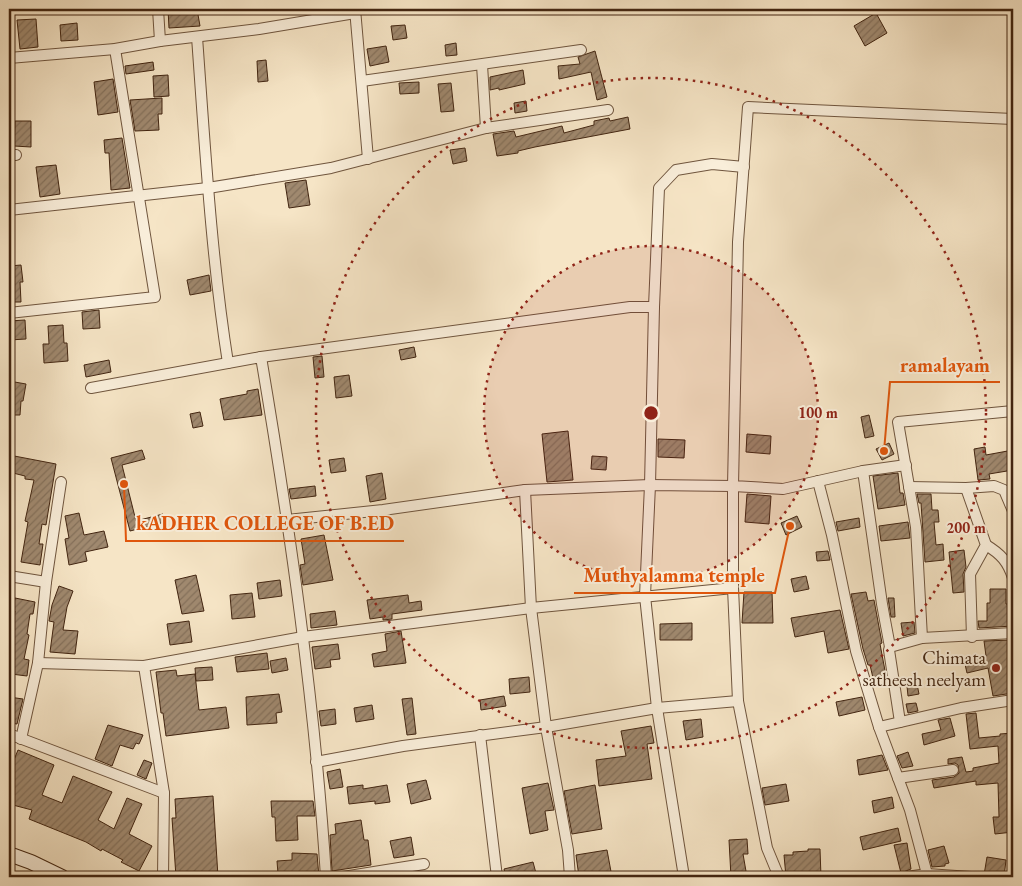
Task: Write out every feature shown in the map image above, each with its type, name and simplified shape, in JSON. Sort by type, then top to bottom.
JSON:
[{"type":"main road","points":[[9,854],[62,877]]},
{"type":"street","points":[[158,9],[160,41]]},
{"type":"street","points":[[9,58],[115,49],[160,41],[259,29],[355,11],[368,159]]},
{"type":"street","points":[[197,37],[219,304],[228,363]]},
{"type":"street","points":[[9,313],[155,297],[115,49]]},
{"type":"street","points":[[362,81],[581,50]]},
{"type":"street","points":[[482,65],[486,128]]},
{"type":"street","points":[[779,877],[768,848],[738,701],[733,588],[738,242],[748,107],[1013,119]]},
{"type":"street","points":[[9,210],[208,188],[331,168],[486,128],[608,110]]},
{"type":"street","points":[[684,877],[657,708],[645,596],[659,188],[676,170],[712,164],[744,167]]},
{"type":"street","points":[[91,388],[261,357],[630,307],[654,307]]},
{"type":"street","points":[[261,357],[287,520],[303,637],[326,877]]},
{"type":"street","points":[[922,638],[916,527],[898,422],[1013,411]]},
{"type":"street","points":[[287,520],[383,510],[524,490],[650,485],[783,488],[863,471],[906,465]]},
{"type":"street","points":[[863,471],[900,722]]},
{"type":"street","points":[[818,481],[832,535],[856,651],[879,727],[910,810],[927,874]]},
{"type":"street","points":[[21,739],[38,663],[46,582],[61,482]]},
{"type":"street","points":[[909,487],[966,488],[994,486],[1004,490],[1013,511]]},
{"type":"street","points":[[966,488],[986,546],[1000,554],[1008,564],[1013,578]]},
{"type":"street","points":[[524,490],[531,608],[546,728],[568,850],[570,877]]},
{"type":"street","points":[[972,637],[970,574],[986,546]]},
{"type":"street","points":[[9,576],[46,582]]},
{"type":"street","points":[[38,663],[144,666],[303,637],[531,608],[733,588]]},
{"type":"street","points":[[890,647],[922,638],[972,637],[1013,633]]},
{"type":"street","points":[[144,666],[164,793],[163,877]]},
{"type":"street","points":[[879,727],[961,708],[1013,700]]},
{"type":"street","points":[[316,762],[403,746],[546,728],[657,708],[738,701]]},
{"type":"street","points":[[9,734],[164,793]]},
{"type":"street","points":[[480,735],[497,877]]},
{"type":"street","points":[[898,778],[953,770]]},
{"type":"street","points":[[343,877],[424,864]]},
{"type":"street","points":[[908,877],[927,874],[971,877]]},
{"type":"building","points":[[168,9],[197,9],[200,26],[169,28]]},
{"type":"building","points":[[876,13],[887,33],[865,46],[854,26]]},
{"type":"building","points":[[36,19],[38,47],[20,49],[17,20]]},
{"type":"building","points":[[77,23],[78,40],[61,41],[60,25]]},
{"type":"building","points":[[405,25],[407,38],[393,40],[391,26]]},
{"type":"building","points":[[456,43],[457,55],[446,56],[445,45]]},
{"type":"building","points":[[386,46],[389,62],[370,66],[367,49]]},
{"type":"building","points":[[595,51],[607,97],[597,100],[591,72],[559,79],[558,66],[580,64],[578,57]]},
{"type":"building","points":[[266,60],[268,81],[258,82],[257,61]]},
{"type":"building","points":[[153,62],[154,70],[126,74],[125,66]]},
{"type":"building","points":[[523,70],[525,84],[499,90],[499,88],[490,90],[490,77]]},
{"type":"building","points":[[168,75],[169,96],[154,97],[153,76]]},
{"type":"building","points":[[113,79],[118,112],[98,115],[94,82]]},
{"type":"building","points":[[419,82],[419,93],[400,94],[399,83]]},
{"type":"building","points":[[451,83],[454,111],[441,112],[438,84]]},
{"type":"building","points":[[162,98],[162,114],[158,114],[159,130],[135,131],[130,100]]},
{"type":"building","points":[[526,101],[527,111],[515,113],[514,103]]},
{"type":"building","points":[[628,117],[630,129],[497,156],[493,134],[514,131],[516,137],[562,126],[564,133],[594,125],[594,121],[609,118],[610,121]]},
{"type":"building","points":[[15,121],[31,121],[31,147],[14,146]]},
{"type":"building","points":[[122,138],[130,188],[111,190],[109,153],[105,153],[104,140]]},
{"type":"building","points":[[465,148],[467,161],[453,164],[450,150]]},
{"type":"building","points":[[56,165],[60,194],[40,197],[36,167]]},
{"type":"building","points":[[306,180],[310,205],[289,208],[285,183]]},
{"type":"building","points":[[21,265],[23,282],[20,282],[21,302],[9,302],[9,266]]},
{"type":"building","points":[[209,275],[211,291],[190,295],[187,280]]},
{"type":"building","points":[[99,310],[100,328],[83,329],[82,312]]},
{"type":"building","points":[[25,320],[26,339],[9,340],[9,321]]},
{"type":"building","points":[[63,325],[68,361],[44,363],[43,344],[49,344],[48,326]]},
{"type":"building","points":[[414,347],[416,357],[401,360],[399,350]]},
{"type":"building","points":[[322,356],[324,377],[315,378],[313,357]]},
{"type":"building","points":[[109,360],[111,372],[86,377],[84,365]]},
{"type":"building","points":[[349,375],[352,396],[336,398],[334,377]]},
{"type":"building","points":[[9,381],[26,384],[23,401],[21,401],[20,415],[9,415]]},
{"type":"building","points":[[258,389],[262,415],[224,420],[220,399],[247,394],[247,391]]},
{"type":"building","points":[[200,412],[203,426],[193,428],[190,414]]},
{"type":"building","points":[[869,415],[874,436],[865,438],[861,417]]},
{"type":"building","points":[[568,431],[573,480],[547,482],[542,434]]},
{"type":"building","points":[[747,434],[771,436],[770,454],[746,452]]},
{"type":"building","points":[[658,439],[685,440],[684,458],[658,457]]},
{"type":"building","points":[[889,443],[894,454],[882,460],[876,449]]},
{"type":"building","points":[[985,447],[986,455],[1013,450],[1013,470],[989,474],[990,479],[978,480],[974,449]]},
{"type":"building","points":[[142,450],[145,459],[122,465],[136,521],[163,514],[165,522],[130,531],[111,458]]},
{"type":"building","points":[[9,455],[56,464],[46,525],[42,524],[39,544],[43,544],[40,565],[21,562],[28,522],[25,521],[34,480],[25,479],[25,476],[9,472]]},
{"type":"building","points":[[592,456],[607,457],[606,470],[591,469]]},
{"type":"building","points":[[344,458],[346,471],[331,473],[329,460]]},
{"type":"building","points":[[382,473],[386,499],[370,502],[366,476]]},
{"type":"building","points":[[898,473],[900,493],[903,493],[905,505],[878,509],[873,476]]},
{"type":"building","points":[[315,486],[316,496],[291,499],[289,489]]},
{"type":"building","points":[[747,494],[771,496],[769,524],[745,522]]},
{"type":"building","points":[[917,494],[931,494],[932,510],[938,510],[939,522],[934,522],[936,545],[943,544],[944,560],[925,562],[921,503],[919,503]]},
{"type":"building","points":[[79,513],[84,535],[104,531],[108,547],[85,552],[87,561],[69,565],[65,539],[69,538],[65,516]]},
{"type":"building","points":[[797,516],[802,527],[786,535],[781,523]]},
{"type":"building","points":[[859,518],[860,527],[838,531],[836,522]]},
{"type":"building","points":[[908,522],[910,538],[881,541],[879,526]]},
{"type":"building","points":[[324,535],[333,580],[303,585],[300,565],[305,564],[301,539]]},
{"type":"building","points":[[964,550],[966,567],[963,574],[964,592],[953,593],[949,552]]},
{"type":"building","points":[[828,551],[830,560],[817,561],[816,552]]},
{"type":"building","points":[[196,575],[204,611],[182,614],[175,580]]},
{"type":"building","points":[[806,576],[809,589],[794,592],[791,579]]},
{"type":"building","points":[[280,580],[282,596],[259,599],[257,583]]},
{"type":"building","points":[[59,586],[73,591],[67,607],[63,630],[78,631],[75,654],[50,652],[54,622],[49,621],[52,605]]},
{"type":"building","points":[[990,589],[1006,589],[1006,604],[1013,604],[1013,626],[979,628],[978,621],[987,621],[987,603],[990,603]]},
{"type":"building","points":[[744,592],[772,592],[773,623],[742,623]]},
{"type":"building","points":[[866,592],[868,601],[874,600],[886,676],[873,678],[863,649],[851,594]]},
{"type":"building","points":[[252,593],[255,617],[232,619],[230,595]]},
{"type":"building","points":[[408,595],[409,603],[421,601],[422,610],[392,614],[392,619],[383,620],[383,617],[370,619],[367,600]]},
{"type":"building","points":[[15,598],[35,602],[33,614],[30,614],[27,634],[29,635],[24,659],[29,660],[27,676],[11,674],[14,651],[9,651],[9,631],[12,632],[15,611],[12,611]]},
{"type":"building","points":[[888,598],[894,598],[895,617],[891,617]]},
{"type":"building","points":[[840,610],[849,649],[828,653],[824,631],[795,637],[791,618]]},
{"type":"building","points":[[335,611],[337,625],[311,628],[310,614]]},
{"type":"building","points":[[189,621],[192,642],[170,645],[167,624]]},
{"type":"building","points":[[914,622],[915,633],[903,636],[901,623]]},
{"type":"building","points":[[692,623],[692,640],[660,640],[660,624]]},
{"type":"building","points":[[401,631],[406,663],[374,667],[372,654],[387,651],[385,634]]},
{"type":"building","points":[[1013,640],[1013,693],[993,696],[988,668],[967,673],[964,660],[986,656],[984,641]]},
{"type":"building","points":[[338,644],[340,659],[330,660],[331,667],[315,669],[312,647]]},
{"type":"building","points":[[267,653],[269,669],[237,672],[235,657]]},
{"type":"building","points":[[286,658],[288,670],[272,673],[270,661]]},
{"type":"building","points":[[212,667],[213,680],[196,681],[195,668]]},
{"type":"building","points":[[176,670],[177,676],[195,674],[199,710],[226,707],[229,728],[166,736],[156,672]]},
{"type":"building","points":[[529,677],[530,692],[510,694],[509,679]]},
{"type":"building","points":[[917,684],[919,694],[908,696],[907,686]]},
{"type":"building","points":[[279,694],[282,712],[276,713],[277,723],[247,725],[246,697]]},
{"type":"building","points":[[504,696],[506,706],[481,710],[480,700]]},
{"type":"building","points":[[9,697],[23,699],[17,724],[9,723]]},
{"type":"building","points":[[862,697],[865,710],[839,716],[836,702]]},
{"type":"building","points":[[412,698],[416,734],[407,735],[402,699]]},
{"type":"building","points":[[916,703],[918,711],[908,713],[906,704]]},
{"type":"building","points":[[372,705],[374,719],[356,722],[354,708]]},
{"type":"building","points":[[335,709],[336,724],[321,726],[319,711]]},
{"type":"building","points":[[976,713],[979,738],[1013,733],[1013,789],[1011,789],[1013,832],[995,834],[993,817],[999,817],[998,783],[976,785],[976,781],[934,788],[932,780],[954,777],[959,773],[958,765],[955,763],[948,764],[948,759],[962,757],[966,772],[973,771],[973,768],[999,763],[998,746],[970,749],[966,714]]},
{"type":"building","points":[[950,718],[955,736],[924,745],[922,734],[941,730],[938,720]]},
{"type":"building","points":[[701,719],[703,737],[686,740],[683,721]]},
{"type":"building","points":[[108,725],[143,735],[139,744],[136,743],[133,749],[120,745],[112,766],[95,759]]},
{"type":"building","points":[[651,726],[654,743],[647,744],[652,779],[599,786],[596,760],[626,756],[621,731]]},
{"type":"building","points":[[18,750],[54,765],[42,795],[62,803],[73,776],[112,792],[98,820],[114,829],[127,798],[142,804],[129,834],[152,846],[139,871],[102,849],[101,851],[86,842],[29,819],[32,810],[9,804],[9,772]]},
{"type":"building","points":[[908,752],[913,766],[902,768],[897,756]]},
{"type":"building","points":[[882,755],[888,770],[859,775],[857,760]]},
{"type":"building","points":[[144,760],[152,763],[146,779],[137,775]]},
{"type":"building","points":[[340,769],[343,787],[330,789],[327,772]]},
{"type":"building","points":[[426,780],[431,799],[411,804],[407,784]]},
{"type":"building","points":[[548,783],[554,810],[545,811],[548,830],[530,834],[522,788]]},
{"type":"building","points":[[786,784],[789,801],[765,805],[762,788]]},
{"type":"building","points":[[363,785],[363,789],[387,785],[390,802],[375,804],[375,801],[349,804],[347,787]]},
{"type":"building","points":[[595,785],[602,829],[572,834],[564,791]]},
{"type":"building","points":[[213,796],[218,877],[176,877],[172,818],[176,818],[175,799]]},
{"type":"building","points":[[892,797],[894,808],[874,813],[872,801]]},
{"type":"building","points":[[271,801],[313,801],[315,816],[297,816],[298,840],[276,841],[275,817],[272,817]]},
{"type":"building","points":[[361,820],[364,840],[368,840],[371,865],[332,871],[330,835],[336,834],[335,824]]},
{"type":"building","points":[[898,828],[901,841],[863,850],[860,837]]},
{"type":"building","points":[[411,837],[414,855],[394,858],[390,841]]},
{"type":"building","points":[[747,839],[748,854],[743,854],[747,877],[731,877],[729,840]]},
{"type":"building","points":[[907,843],[911,869],[901,873],[894,845]]},
{"type":"building","points":[[944,846],[949,863],[945,864],[945,866],[932,867],[928,850]]},
{"type":"building","points":[[808,849],[820,849],[821,877],[786,877],[784,855],[793,855],[793,852],[808,851]]},
{"type":"building","points":[[607,850],[612,877],[579,877],[576,855]]},
{"type":"building","points":[[292,853],[317,854],[319,877],[280,877],[277,861],[292,860]]},
{"type":"building","points":[[987,857],[1006,860],[1004,877],[984,875]]},
{"type":"building","points":[[533,862],[537,877],[526,877],[526,875],[506,877],[504,869]]},
{"type":"place","name":"ramalayam","points":[[884,451]]},
{"type":"place","name":"kADHER COLLEGE OF B.ED","points":[[124,484]]},
{"type":"place","name":"Muthyalamma temple","points":[[790,526]]},
{"type":"place","name":"Chimata satheesh neelyam","points":[[996,668]]}]
